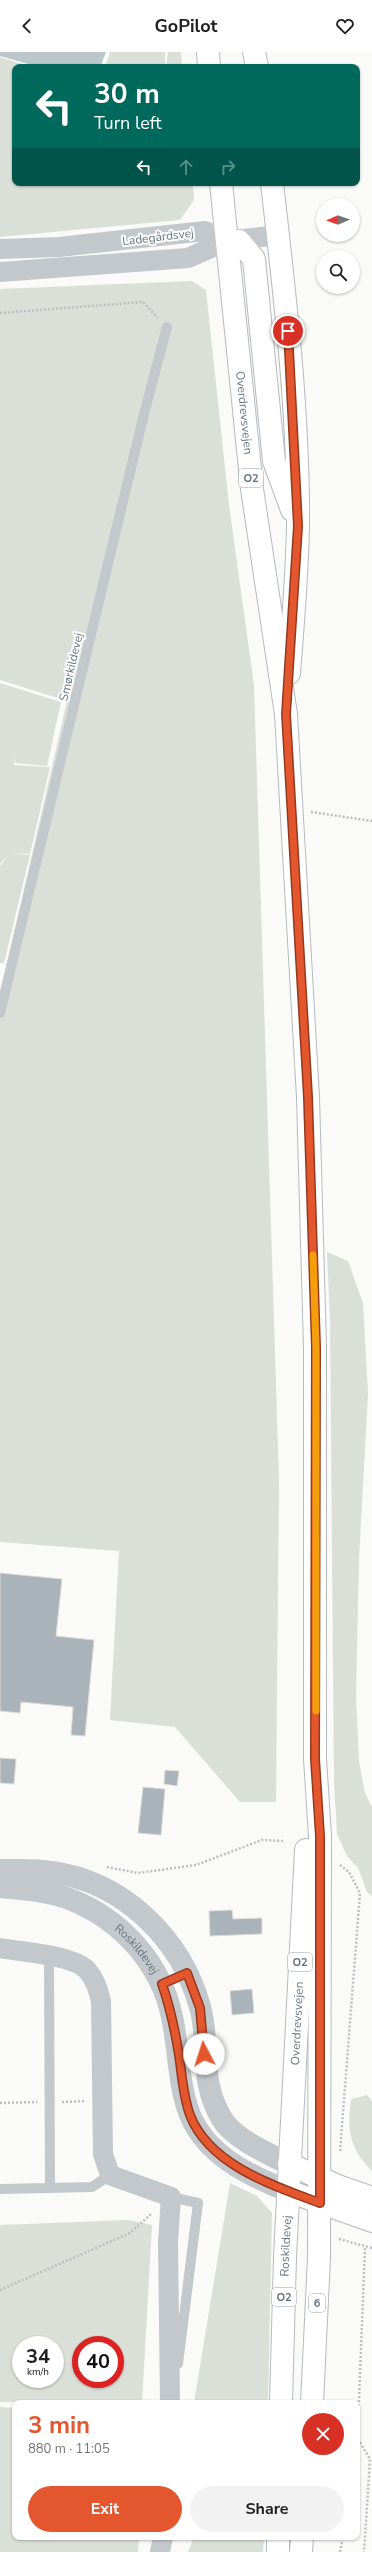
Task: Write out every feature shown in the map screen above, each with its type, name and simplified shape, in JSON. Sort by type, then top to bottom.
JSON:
[{"type":"main road","points":[[208,52],[209,64]]},
{"type":"main road","points":[[254,52],[257,64]]},
{"type":"main road","name":"Overdrevsvejen","points":[[221,186],[252,489],[286,714],[293,810],[308,1097],[316,1348],[315,1759],[320,1836],[305,2171]]},
{"type":"main road","name":"Overdrevsvejen","points":[[272,186],[290,358],[298,526],[286,714]]},
{"type":"main road","points":[[226,241],[239,241],[254,259],[274,461],[298,526]]},
{"type":"main road","name":"Overdrevsvejen","points":[[313,2200],[305,2171],[306,2002],[301,1943],[307,1834],[315,1759]]},
{"type":"main road","points":[[305,2171],[372,2198]]},
{"type":"main road","points":[[299,2400],[313,2200],[305,2171]]},
{"type":"main road","points":[[313,2200],[372,2221]]},
{"type":"main road","name":"Roskildevej","points":[[282,2400],[313,2200]]},
{"type":"main road","name":"6","points":[[312,2400],[313,2200]]},
{"type":"main road","points":[[278,2540],[278,2552]]},
{"type":"main road","points":[[301,2552],[302,2540]]},
{"type":"street","name":"Ladegårdsvej","points":[[0,249],[59,247],[205,231],[226,241]]},
{"type":"street","points":[[226,241],[278,235]]},
{"type":"street","name":"Ladegårdsvej","points":[[0,272],[188,258],[226,241]]},
{"type":"street","points":[[0,1870],[52,1872],[92,1882],[133,1905],[160,1930],[187,1973],[200,2008],[207,2084],[215,2106],[223,2121],[242,2138],[305,2171]]},
{"type":"street","name":"Roskildevej","points":[[0,1886],[35,1891],[71,1899],[104,1916],[136,1943],[162,1984],[172,2015],[184,2093],[190,2116],[208,2143],[231,2164],[262,2181],[313,2200]]},
{"type":"street","points":[[0,1948],[66,1960],[86,1969],[96,1982],[101,2001],[102,2154],[110,2175],[171,2197],[168,2242],[170,2400]]},
{"type":"street","points":[[160,2552],[162,2540]]},
{"type":"lane","name":"Smørkildevej","points":[[0,1013],[144,414],[168,327]]},
{"type":"lane","points":[[49,1957],[50,2188]]},
{"type":"lane","points":[[162,1984],[187,1973]]},
{"type":"lane","points":[[0,2189],[92,2187],[110,2175]]},
{"type":"lane","points":[[171,2197],[198,2203],[173,2400]]},
{"type":"path","points":[[0,313],[143,302],[168,327]]},
{"type":"path","points":[[293,810],[372,821]]},
{"type":"path","points":[[100,1866],[138,1873],[196,1865],[262,1840],[283,1841]]},
{"type":"path","points":[[338,1864],[349,1872],[360,1893],[340,2154]]},
{"type":"path","points":[[0,2290],[130,2233],[171,2197]]},
{"type":"path","points":[[313,2200],[340,2241],[372,2248]]},
{"type":"path","points":[[359,2400],[365,2247]]},
{"type":"path","points":[[360,2442],[370,2459],[364,2552]]},
{"type":"path","points":[[340,2552],[342,2540]]},
{"type":"shaded area","points":[[0,52],[106,52],[101,64],[28,64],[0,56]]},
{"type":"shaded area","points":[[110,52],[165,52],[165,64],[106,64]]},
{"type":"shaded area","points":[[168,52],[181,52],[182,64],[166,64]]},
{"type":"shaded area","points":[[0,57],[22,64],[12,64],[12,186],[193,186],[194,200],[180,220],[0,237]]},
{"type":"shaded area","points":[[192,281],[206,290],[229,505],[254,685],[279,1480],[276,1802],[240,1802],[175,1727],[110,1720],[119,1551],[0,1542],[0,994],[67,701],[0,680],[0,289]]},
{"type":"shaded area","points":[[0,683],[61,702],[47,766],[15,763],[15,754],[14,765],[50,767],[30,854],[9,853],[30,855],[4,963],[0,963],[0,866],[8,855],[0,864]]},
{"type":"shaded area","points":[[327,1252],[348,1261],[363,1303],[368,1394],[359,1559],[356,1697],[359,1761],[365,1793],[372,1807],[372,1896],[367,1892],[358,1868],[347,1856],[337,1834],[334,1783],[330,1320]]},
{"type":"shaded area","points":[[367,2095],[372,2101],[372,2171],[364,2163],[354,2146],[351,2138],[349,2120],[351,2099]]},
{"type":"shaded area","points":[[230,2183],[257,2196],[272,2213],[268,2400],[194,2400]]},
{"type":"shaded area","points":[[129,2220],[152,2225],[142,2400],[12,2400],[12,2402],[0,2402],[0,2225]]},
{"type":"shaded area","points":[[0,2407],[12,2408],[12,2540],[139,2540],[138,2552],[0,2552]]},
{"type":"shaded area","points":[[193,2540],[264,2540],[263,2552],[188,2552]]},
{"type":"building","points":[[0,1573],[62,1579],[56,1636],[94,1640],[85,1736],[71,1735],[73,1707],[21,1702],[20,1713],[0,1711]]},
{"type":"building","points":[[0,1758],[16,1759],[14,1784],[0,1783]]},
{"type":"building","points":[[165,1770],[179,1771],[177,1786],[164,1784]]},
{"type":"building","points":[[143,1787],[165,1789],[161,1835],[138,1833]]},
{"type":"building","points":[[232,1910],[233,1919],[262,1918],[262,1934],[210,1936],[209,1911]]},
{"type":"building","points":[[252,1989],[254,2013],[232,2015],[230,1991]]},
{"type":"slow traffic","points":[[313,1255],[316,1348],[316,1711]]},
{"type":"route","points":[[204,2054],[200,2008],[187,1973],[162,1984],[172,2015],[184,2093],[190,2116],[208,2143],[231,2164],[262,2181],[320,2203],[320,1836],[315,1759],[317,1552],[316,1348],[308,1097],[293,801],[286,714],[297,578],[298,526],[293,401],[288,331]]}]
